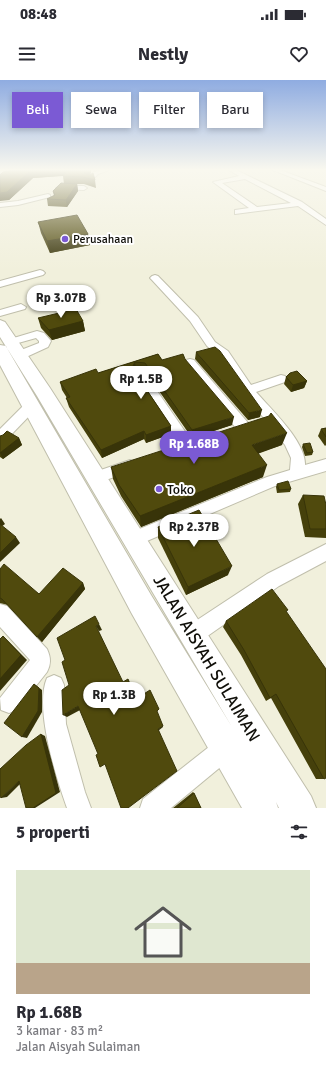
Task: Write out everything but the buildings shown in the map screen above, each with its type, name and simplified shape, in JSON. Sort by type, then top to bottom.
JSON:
[{"type":"highway","name":"JALAN AISYAH SULAIMAN","points":[[8,343],[32,404],[126,576],[227,747],[261,808]]},
{"type":"highway","name":"JALAN AISYAH SULAIMAN","points":[[8,343],[97,477],[133,539],[299,808]]},
{"type":"street","points":[[247,204],[256,210]]},
{"type":"street","points":[[238,212],[299,204],[326,223]]},
{"type":"street","points":[[0,284],[40,273]]},
{"type":"street","points":[[155,278],[194,319],[212,344],[224,354],[248,390],[294,447],[299,462],[297,473]]},
{"type":"street","points":[[0,313],[21,307]]},
{"type":"street","points":[[190,363],[249,426],[230,433]]},
{"type":"street","points":[[140,375],[188,447]]},
{"type":"street","points":[[248,390],[282,379]]},
{"type":"street","points":[[0,437],[32,404]]},
{"type":"street","points":[[174,452],[202,442]]},
{"type":"street","points":[[97,477],[146,461]]},
{"type":"street","points":[[133,539],[272,481],[326,465]]},
{"type":"street","points":[[192,635],[273,580],[326,552]]},
{"type":"street","points":[[0,613],[40,656],[41,660],[40,665],[9,702]]},
{"type":"street","points":[[54,685],[55,724],[73,792],[79,808]]},
{"type":"street","points":[[152,808],[227,747]]},
{"type":"place","name":"Perusahaan","points":[[65,239]]},
{"type":"place","name":"Toko","points":[[159,489]]}]
